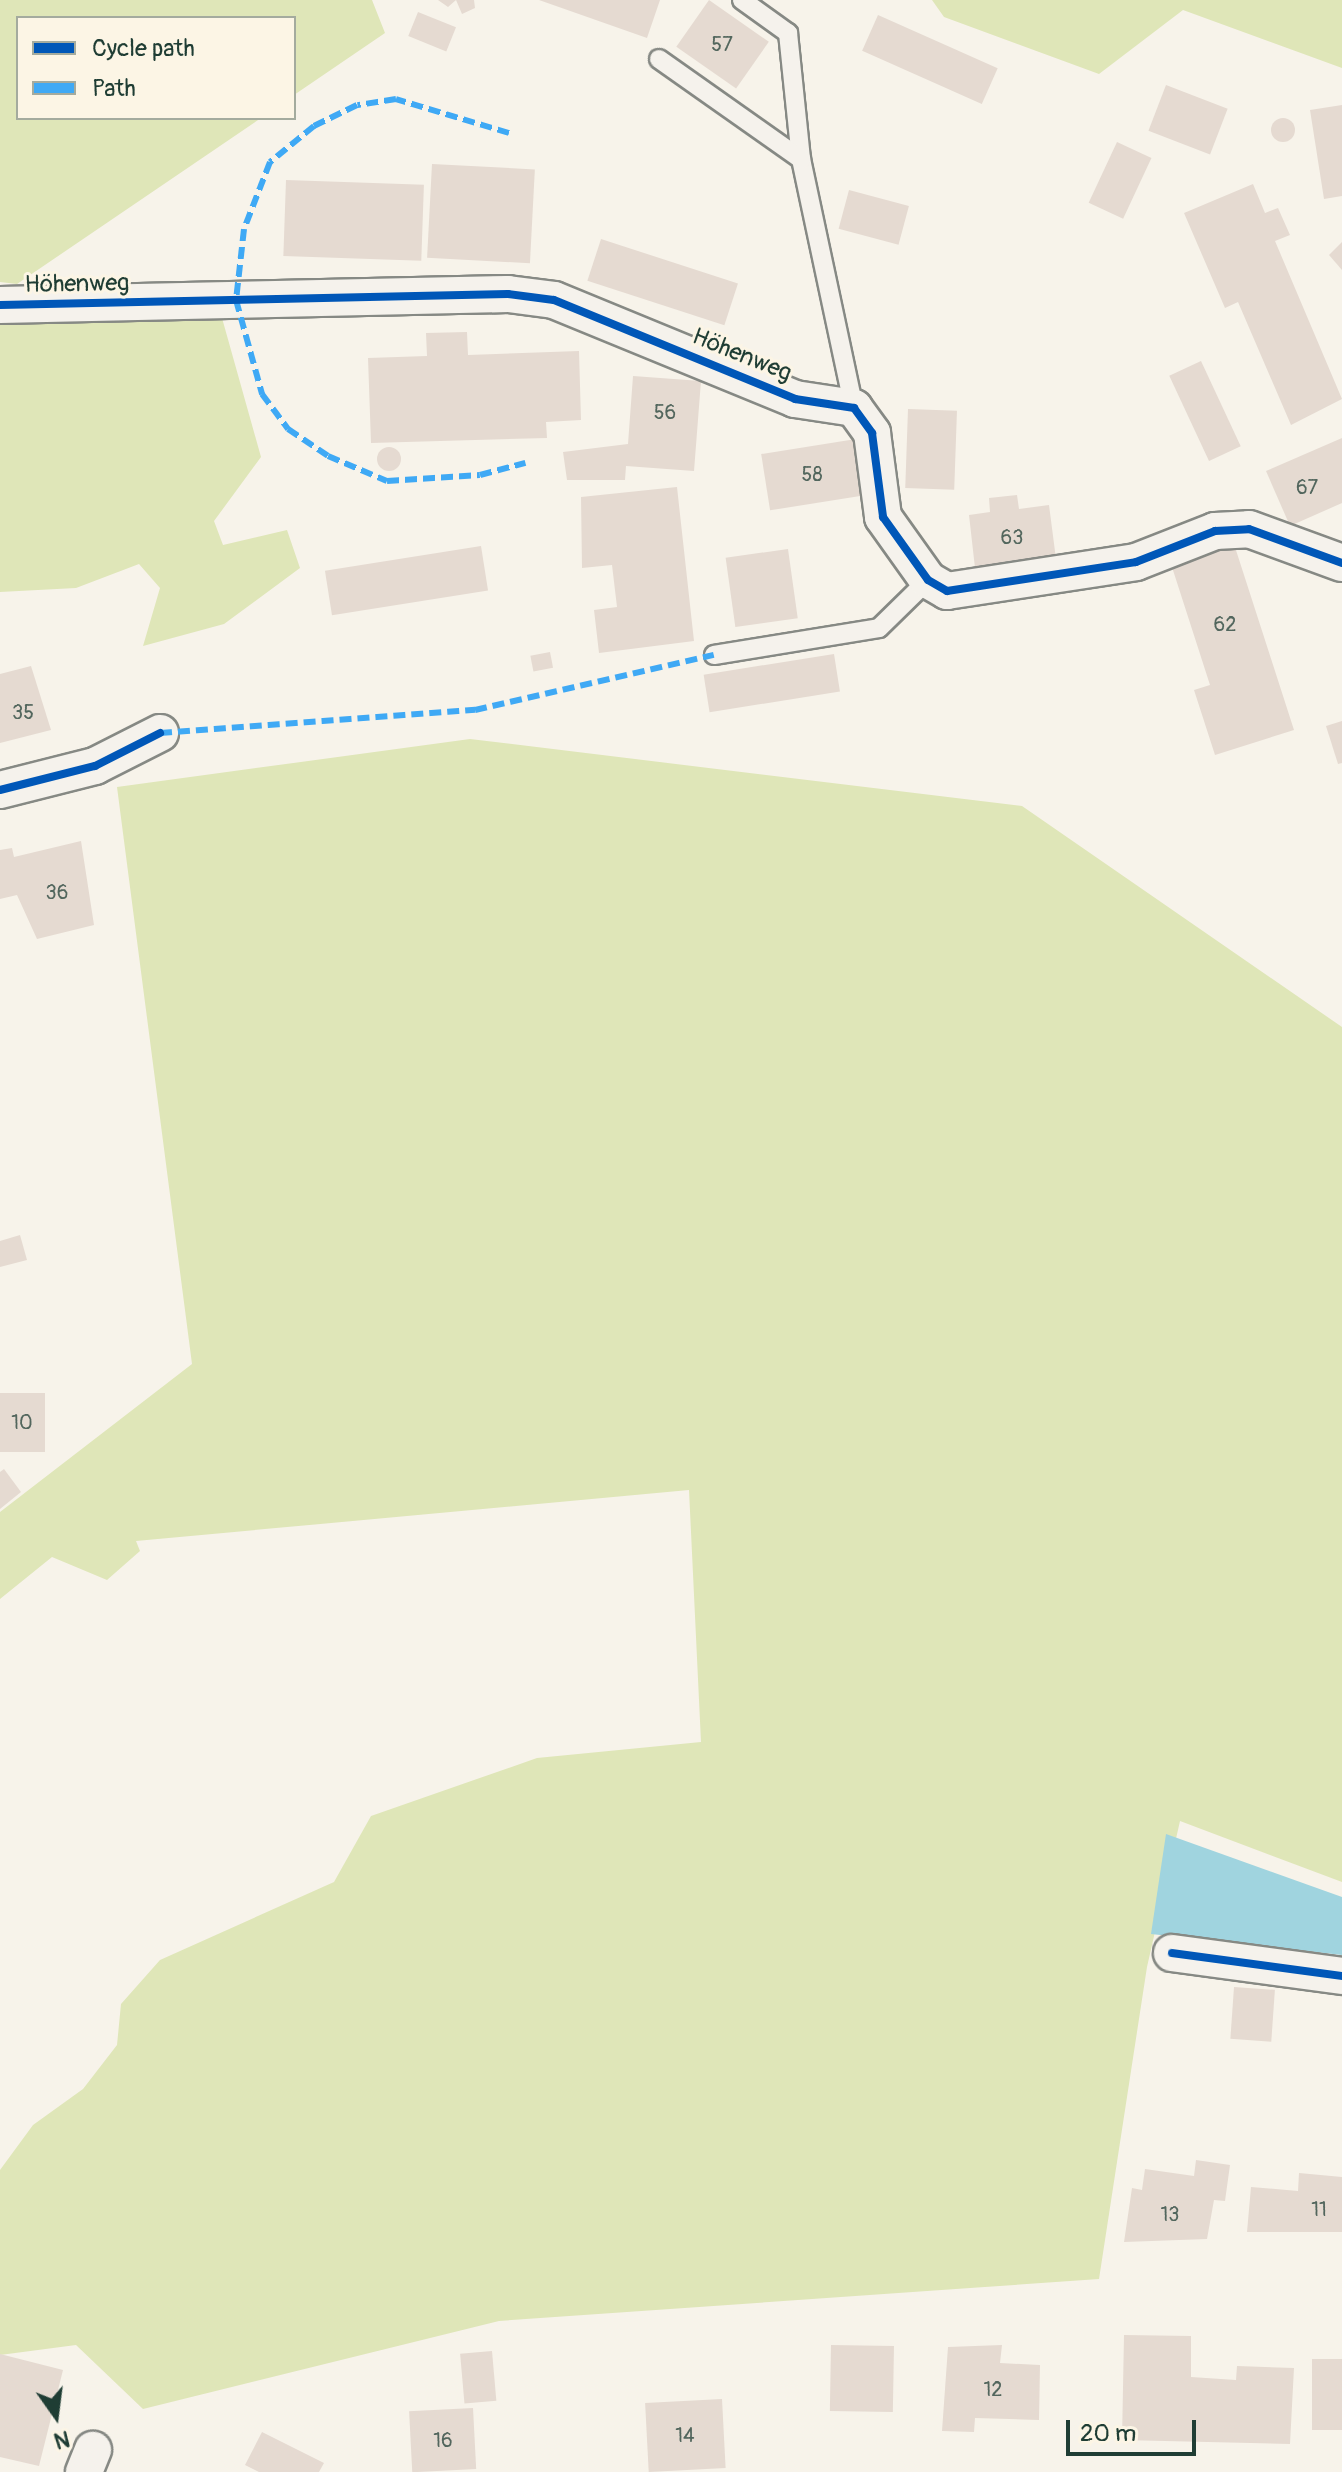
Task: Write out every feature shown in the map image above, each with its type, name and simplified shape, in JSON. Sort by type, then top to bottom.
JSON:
[{"type":"street","name":"Höhenweg","points":[[0,305],[508,294],[554,300],[795,399],[854,408]]},
{"type":"street","points":[[854,408],[872,433],[883,517],[928,580],[947,591],[1136,562],[1215,531],[1249,529],[1342,563]]},
{"type":"street","points":[[0,790],[95,766],[160,733]]},
{"type":"street","points":[[1172,1953],[1342,1976]]},
{"type":"lane","points":[[742,0],[788,33],[801,159],[854,408]]},
{"type":"lane","points":[[659,59],[801,159]]},
{"type":"lane","points":[[714,655],[879,628],[928,580]]},
{"type":"green space","points":[[0,0],[372,0],[385,33],[296,94],[296,16],[16,16],[16,120],[258,120],[17,284],[0,282]]},
{"type":"green space","points":[[932,0],[1342,0],[1342,68],[1183,10],[1099,74],[944,17]]},
{"type":"green space","points":[[222,318],[261,457],[214,521],[223,545],[287,530],[300,568],[224,624],[143,646],[160,588],[139,564],[76,588],[0,592],[0,321]]},
{"type":"green space","points":[[470,739],[1022,806],[1342,1027],[1342,1882],[1180,1821],[1147,1967],[1099,2279],[499,2321],[143,2409],[76,2345],[0,2355],[0,2170],[33,2125],[83,2089],[117,2045],[121,2004],[160,1960],[334,1882],[371,1816],[537,1758],[701,1742],[689,1490],[136,1541],[140,1551],[107,1580],[52,1557],[0,1599],[0,1512],[192,1364],[117,787]]},
{"type":"water","points":[[1166,1834],[1342,1897],[1342,1955],[1151,1934]]},
{"type":"building","points":[[438,0],[456,0],[448,7]]},
{"type":"building","points":[[456,0],[474,0],[475,8],[462,14]]},
{"type":"building","points":[[539,0],[660,0],[647,38]]},
{"type":"building","points":[[709,0],[769,42],[736,89],[676,47]]},
{"type":"building","points":[[418,12],[456,27],[446,51],[408,36]]},
{"type":"building","points":[[878,15],[998,68],[982,104],[862,51]]},
{"type":"building","points":[[1166,85],[1228,109],[1210,154],[1148,131]]},
{"type":"building","points":[[1342,105],[1342,196],[1324,199],[1310,110]]},
{"type":"building","points":[[1283,118],[1294,125],[1295,130],[1288,141],[1283,142],[1272,135],[1271,130],[1278,119]]},
{"type":"building","points":[[1117,142],[1151,158],[1123,219],[1089,203]]},
{"type":"building","points":[[432,164],[535,169],[530,263],[427,258]]},
{"type":"building","points":[[286,180],[424,185],[421,261],[283,256]]},
{"type":"building","points":[[1253,184],[1265,213],[1278,208],[1290,235],[1275,241],[1342,399],[1291,425],[1238,302],[1225,308],[1184,213]]},
{"type":"building","points":[[849,190],[909,206],[899,245],[839,229]]},
{"type":"building","points":[[601,239],[738,283],[724,325],[587,281]]},
{"type":"building","points":[[1342,242],[1342,270],[1329,255]]},
{"type":"building","points":[[467,332],[468,355],[579,351],[581,420],[546,422],[547,438],[371,443],[368,358],[427,356],[426,333]]},
{"type":"building","points":[[1201,361],[1241,446],[1209,461],[1169,376]]},
{"type":"building","points":[[633,376],[701,381],[694,471],[626,466],[625,480],[567,480],[563,452],[628,444]]},
{"type":"building","points":[[908,409],[957,411],[954,490],[905,488]]},
{"type":"building","points":[[1342,438],[1342,503],[1290,526],[1266,471]]},
{"type":"building","points":[[856,439],[865,495],[770,510],[761,454]]},
{"type":"building","points":[[389,447],[397,451],[401,459],[397,467],[389,471],[381,467],[377,459],[381,451]]},
{"type":"building","points":[[677,487],[694,641],[599,653],[594,610],[617,607],[612,565],[582,568],[581,497]]},
{"type":"building","points":[[1017,495],[1019,509],[1049,505],[1056,559],[975,568],[969,515],[990,512],[989,498]]},
{"type":"building","points":[[1234,544],[1294,730],[1215,755],[1194,690],[1210,685],[1171,564]]},
{"type":"building","points":[[481,546],[488,590],[332,615],[325,571]]},
{"type":"building","points":[[788,549],[798,618],[735,627],[726,558]]},
{"type":"building","points":[[550,652],[553,668],[533,672],[530,656]]},
{"type":"building","points":[[834,654],[840,692],[710,712],[704,675]]},
{"type":"building","points":[[31,666],[51,730],[0,743],[0,674]]},
{"type":"building","points":[[1342,721],[1342,763],[1338,764],[1326,726]]},
{"type":"building","points":[[81,841],[94,925],[37,939],[17,895],[0,899],[0,850],[12,848],[14,857]]},
{"type":"building","points":[[20,1235],[27,1260],[0,1267],[0,1241]]},
{"type":"building","points":[[0,1393],[45,1393],[45,1452],[0,1452]]},
{"type":"building","points":[[4,1469],[21,1492],[0,1509],[0,1472]]},
{"type":"building","points":[[1234,1987],[1275,1990],[1271,2042],[1230,2039]]},
{"type":"building","points":[[1196,2160],[1230,2165],[1225,2201],[1214,2200],[1207,2239],[1124,2242],[1132,2188],[1142,2190],[1145,2169],[1194,2176]]},
{"type":"building","points":[[1299,2173],[1342,2177],[1342,2232],[1247,2232],[1251,2187],[1298,2191]]},
{"type":"building","points":[[1124,2335],[1191,2336],[1191,2377],[1236,2380],[1237,2366],[1294,2368],[1290,2444],[1122,2440]]},
{"type":"building","points":[[831,2345],[894,2346],[893,2412],[830,2411]]},
{"type":"building","points":[[1002,2345],[1000,2363],[1040,2365],[1039,2420],[975,2418],[974,2432],[942,2431],[948,2347]]},
{"type":"building","points":[[492,2351],[496,2401],[464,2404],[460,2354]]},
{"type":"building","points":[[0,2354],[63,2370],[39,2466],[0,2457]]},
{"type":"building","points":[[1312,2359],[1342,2359],[1342,2430],[1312,2430]]},
{"type":"building","points":[[722,2399],[726,2468],[649,2472],[645,2403]]},
{"type":"building","points":[[473,2408],[476,2469],[412,2472],[409,2411]]},
{"type":"building","points":[[262,2432],[324,2463],[319,2472],[259,2472],[245,2465]]},
{"type":"marked path","points":[[509,133],[396,99],[357,105],[314,126],[270,162],[244,229],[236,300],[262,394],[288,429],[328,456],[387,481],[480,475],[525,463]]},
{"type":"marked path","points":[[160,733],[475,710],[714,655]]},
{"type":"cycle path","points":[[0,305],[508,294],[554,300],[795,399],[854,408],[872,433],[883,517],[928,580],[947,591],[1136,562],[1215,531],[1249,529],[1342,563]]},
{"type":"cycle path","points":[[0,790],[95,766],[160,733]]},
{"type":"cycle path","points":[[1172,1953],[1342,1976]]}]
